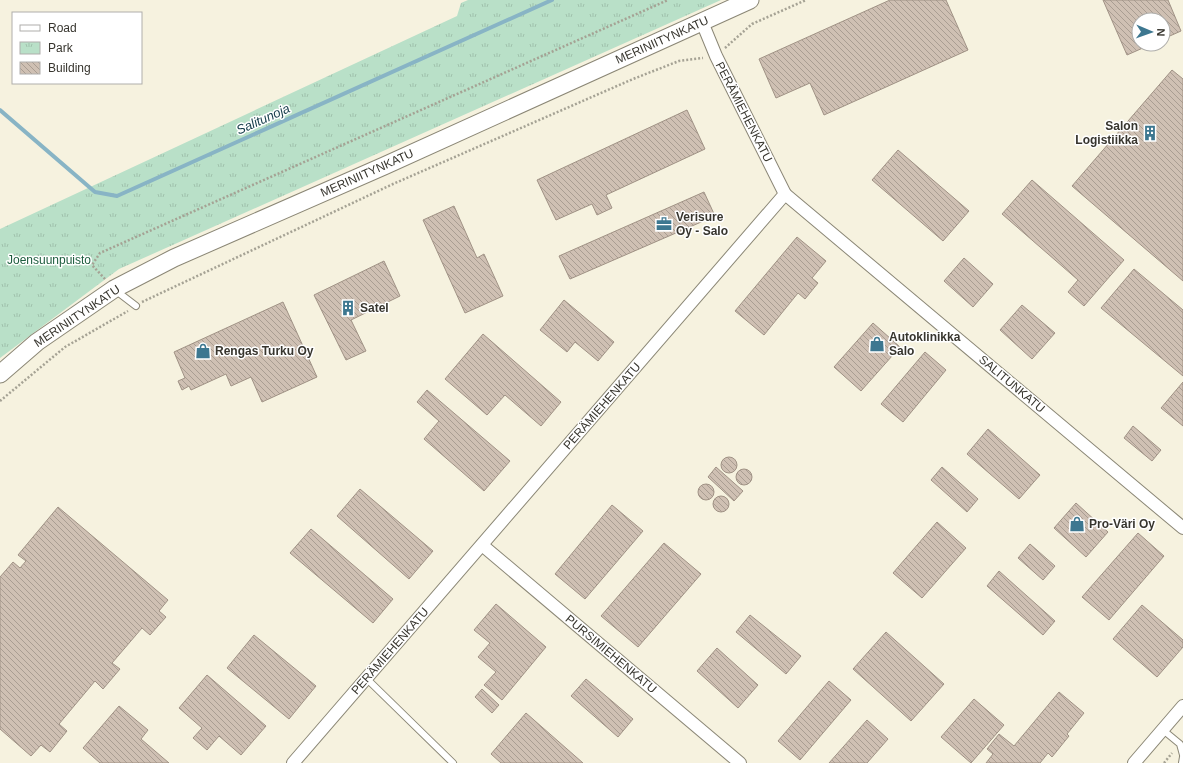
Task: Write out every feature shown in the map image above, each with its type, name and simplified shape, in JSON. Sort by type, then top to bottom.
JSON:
[{"type":"main road","name":"MERINIITYNKATU","points":[[0,374],[37,342],[114,288],[174,258],[384,166],[750,0]]},
{"type":"street","name":"PERÄMIEHENKATU","points":[[297,762],[366,678],[785,194],[716,56],[702,22]]},
{"type":"street","name":"SALITUNKATU","points":[[785,194],[1183,528]]},
{"type":"street","name":"PURSIMIEHENKATU","points":[[482,545],[740,763]]},
{"type":"street","points":[[1134,763],[1183,706]]},
{"type":"lane","points":[[114,288],[136,306]]},
{"type":"lane","points":[[366,678],[453,763]]},
{"type":"lane","points":[[1162,730],[1180,744],[1183,756],[1182,763]]},
{"type":"path","points":[[114,288],[92,265],[100,253],[668,0]]},
{"type":"path","points":[[0,401],[66,347],[145,300],[393,184],[633,79],[678,61],[716,56],[752,24],[806,0]]},
{"type":"green space","name":"Joensuunpuisto","points":[[468,0],[721,0],[119,269],[0,358],[0,229],[457,16],[461,3]]},
{"type":"building","points":[[890,0],[946,0],[968,50],[824,115],[810,83],[776,98],[759,59]]},
{"type":"building","points":[[1103,0],[1168,0],[1181,31],[1171,35],[1171,12],[1131,12],[1131,52],[1134,52],[1127,55]]},
{"type":"building","name":"Salon Logistiikka","points":[[1172,70],[1183,79],[1183,281],[1072,186]]},
{"type":"building","points":[[687,110],[705,149],[606,195],[612,208],[597,215],[592,204],[556,220],[537,180]]},
{"type":"building","points":[[898,150],[969,211],[943,241],[872,180]]},
{"type":"building","points":[[1032,180],[1124,260],[1084,306],[1068,292],[1078,280],[1002,214]]},
{"type":"building","points":[[704,192],[715,216],[570,279],[559,256]]},
{"type":"building","points":[[454,206],[477,258],[484,254],[503,296],[465,313],[423,220]]},
{"type":"building","points":[[797,237],[826,261],[812,278],[818,283],[805,299],[798,293],[764,335],[735,311]]},
{"type":"building","points":[[964,258],[993,284],[973,307],[944,281]]},
{"type":"building","name":"Satel","points":[[384,261],[400,296],[351,320],[366,351],[346,360],[314,295]]},
{"type":"building","points":[[1134,269],[1183,310],[1183,376],[1101,308]]},
{"type":"building","points":[[564,300],[614,342],[598,361],[575,342],[567,352],[540,330]]},
{"type":"building","points":[[283,302],[317,377],[262,402],[251,377],[231,386],[226,374],[191,390],[189,386],[182,390],[178,381],[185,378],[174,352]]},
{"type":"building","points":[[1022,305],[1055,333],[1032,359],[1000,330]]},
{"type":"building","points":[[873,323],[900,347],[861,391],[834,367]]},
{"type":"building","points":[[483,334],[561,402],[541,426],[505,395],[487,415],[445,379]]},
{"type":"building","points":[[925,352],[946,370],[903,422],[881,404]]},
{"type":"building","points":[[1183,382],[1183,426],[1161,408]]},
{"type":"building","points":[[427,390],[510,461],[484,491],[424,439],[439,421],[417,402]]},
{"type":"building","points":[[1133,426],[1161,450],[1152,461],[1124,438]]},
{"type":"building","points":[[988,429],[1040,475],[1019,499],[967,454]]},
{"type":"building","points":[[726,457],[732,457],[737,462],[735,471],[732,473],[726,473],[721,468],[721,462]]},
{"type":"building","points":[[716,467],[743,491],[734,501],[708,477]]},
{"type":"building","points":[[942,467],[978,499],[967,512],[931,480]]},
{"type":"building","points":[[741,469],[747,469],[752,474],[750,483],[747,485],[741,485],[736,480],[736,474]]},
{"type":"building","points":[[703,484],[709,484],[714,489],[712,498],[709,500],[703,500],[698,495],[698,489]]},
{"type":"building","points":[[360,489],[433,551],[409,579],[337,516]]},
{"type":"building","points":[[718,496],[724,496],[729,501],[727,510],[724,512],[718,512],[713,507],[713,501]]},
{"type":"building","points":[[1076,503],[1108,532],[1086,557],[1054,528]]},
{"type":"building","points":[[612,505],[643,531],[585,599],[555,574]]},
{"type":"building","points":[[58,507],[168,600],[159,611],[166,617],[150,635],[142,628],[112,663],[120,669],[103,689],[95,681],[59,724],[67,731],[50,752],[41,745],[31,756],[0,729],[0,577],[13,562],[20,568],[26,561],[18,555]]},
{"type":"building","points":[[937,522],[966,548],[922,598],[893,573]]},
{"type":"building","points":[[311,529],[393,599],[373,623],[290,553]]},
{"type":"building","points":[[1138,533],[1164,556],[1109,620],[1082,597]]},
{"type":"building","points":[[664,543],[701,574],[638,647],[601,616]]},
{"type":"building","points":[[1030,544],[1055,566],[1043,580],[1018,558]]},
{"type":"building","points":[[999,571],[1055,621],[1043,635],[987,586]]},
{"type":"building","points":[[496,604],[546,647],[502,700],[484,685],[496,672],[478,657],[490,643],[474,630]]},
{"type":"building","points":[[1142,605],[1183,640],[1183,647],[1157,677],[1113,639]]},
{"type":"building","points":[[750,615],[801,656],[786,674],[736,632]]},
{"type":"building","points":[[886,632],[944,684],[911,721],[853,669]]},
{"type":"building","points":[[254,635],[316,686],[289,719],[227,668]]},
{"type":"building","points":[[717,648],[758,685],[738,708],[697,671]]},
{"type":"building","points":[[207,675],[266,726],[241,755],[219,736],[207,750],[193,738],[202,728],[179,708]]},
{"type":"building","points":[[586,679],[633,719],[618,737],[571,696]]},
{"type":"building","points":[[829,681],[851,700],[800,760],[778,741]]},
{"type":"building","points":[[482,689],[499,705],[492,713],[475,697]]},
{"type":"building","points":[[1059,692],[1084,713],[1067,734],[1069,736],[1052,757],[1048,753],[1040,763],[986,763],[993,754],[987,749],[999,734],[1014,746]]},
{"type":"building","points":[[974,699],[1004,725],[971,763],[941,737]]},
{"type":"building","points":[[119,706],[148,730],[141,739],[169,763],[100,763],[83,748]]},
{"type":"building","points":[[526,713],[583,763],[501,763],[491,754]]},
{"type":"building","points":[[867,720],[888,739],[867,763],[829,763]]},
{"type":"waterway","name":"Salitunoja","points":[[0,110],[95,192],[117,196],[552,0]]},
{"type":"place","name":"Salon Logistiikka","points":[[1150,133]]},
{"type":"place","name":"Verisure Oy - Salo","points":[[664,224]]},
{"type":"place","name":"Satel","points":[[348,308]]},
{"type":"place","name":"Autoklinikka Salo","points":[[877,344]]},
{"type":"place","name":"Rengas Turku Oy","points":[[203,351]]},
{"type":"place","name":"Pro-Väri Oy","points":[[1077,524]]}]
